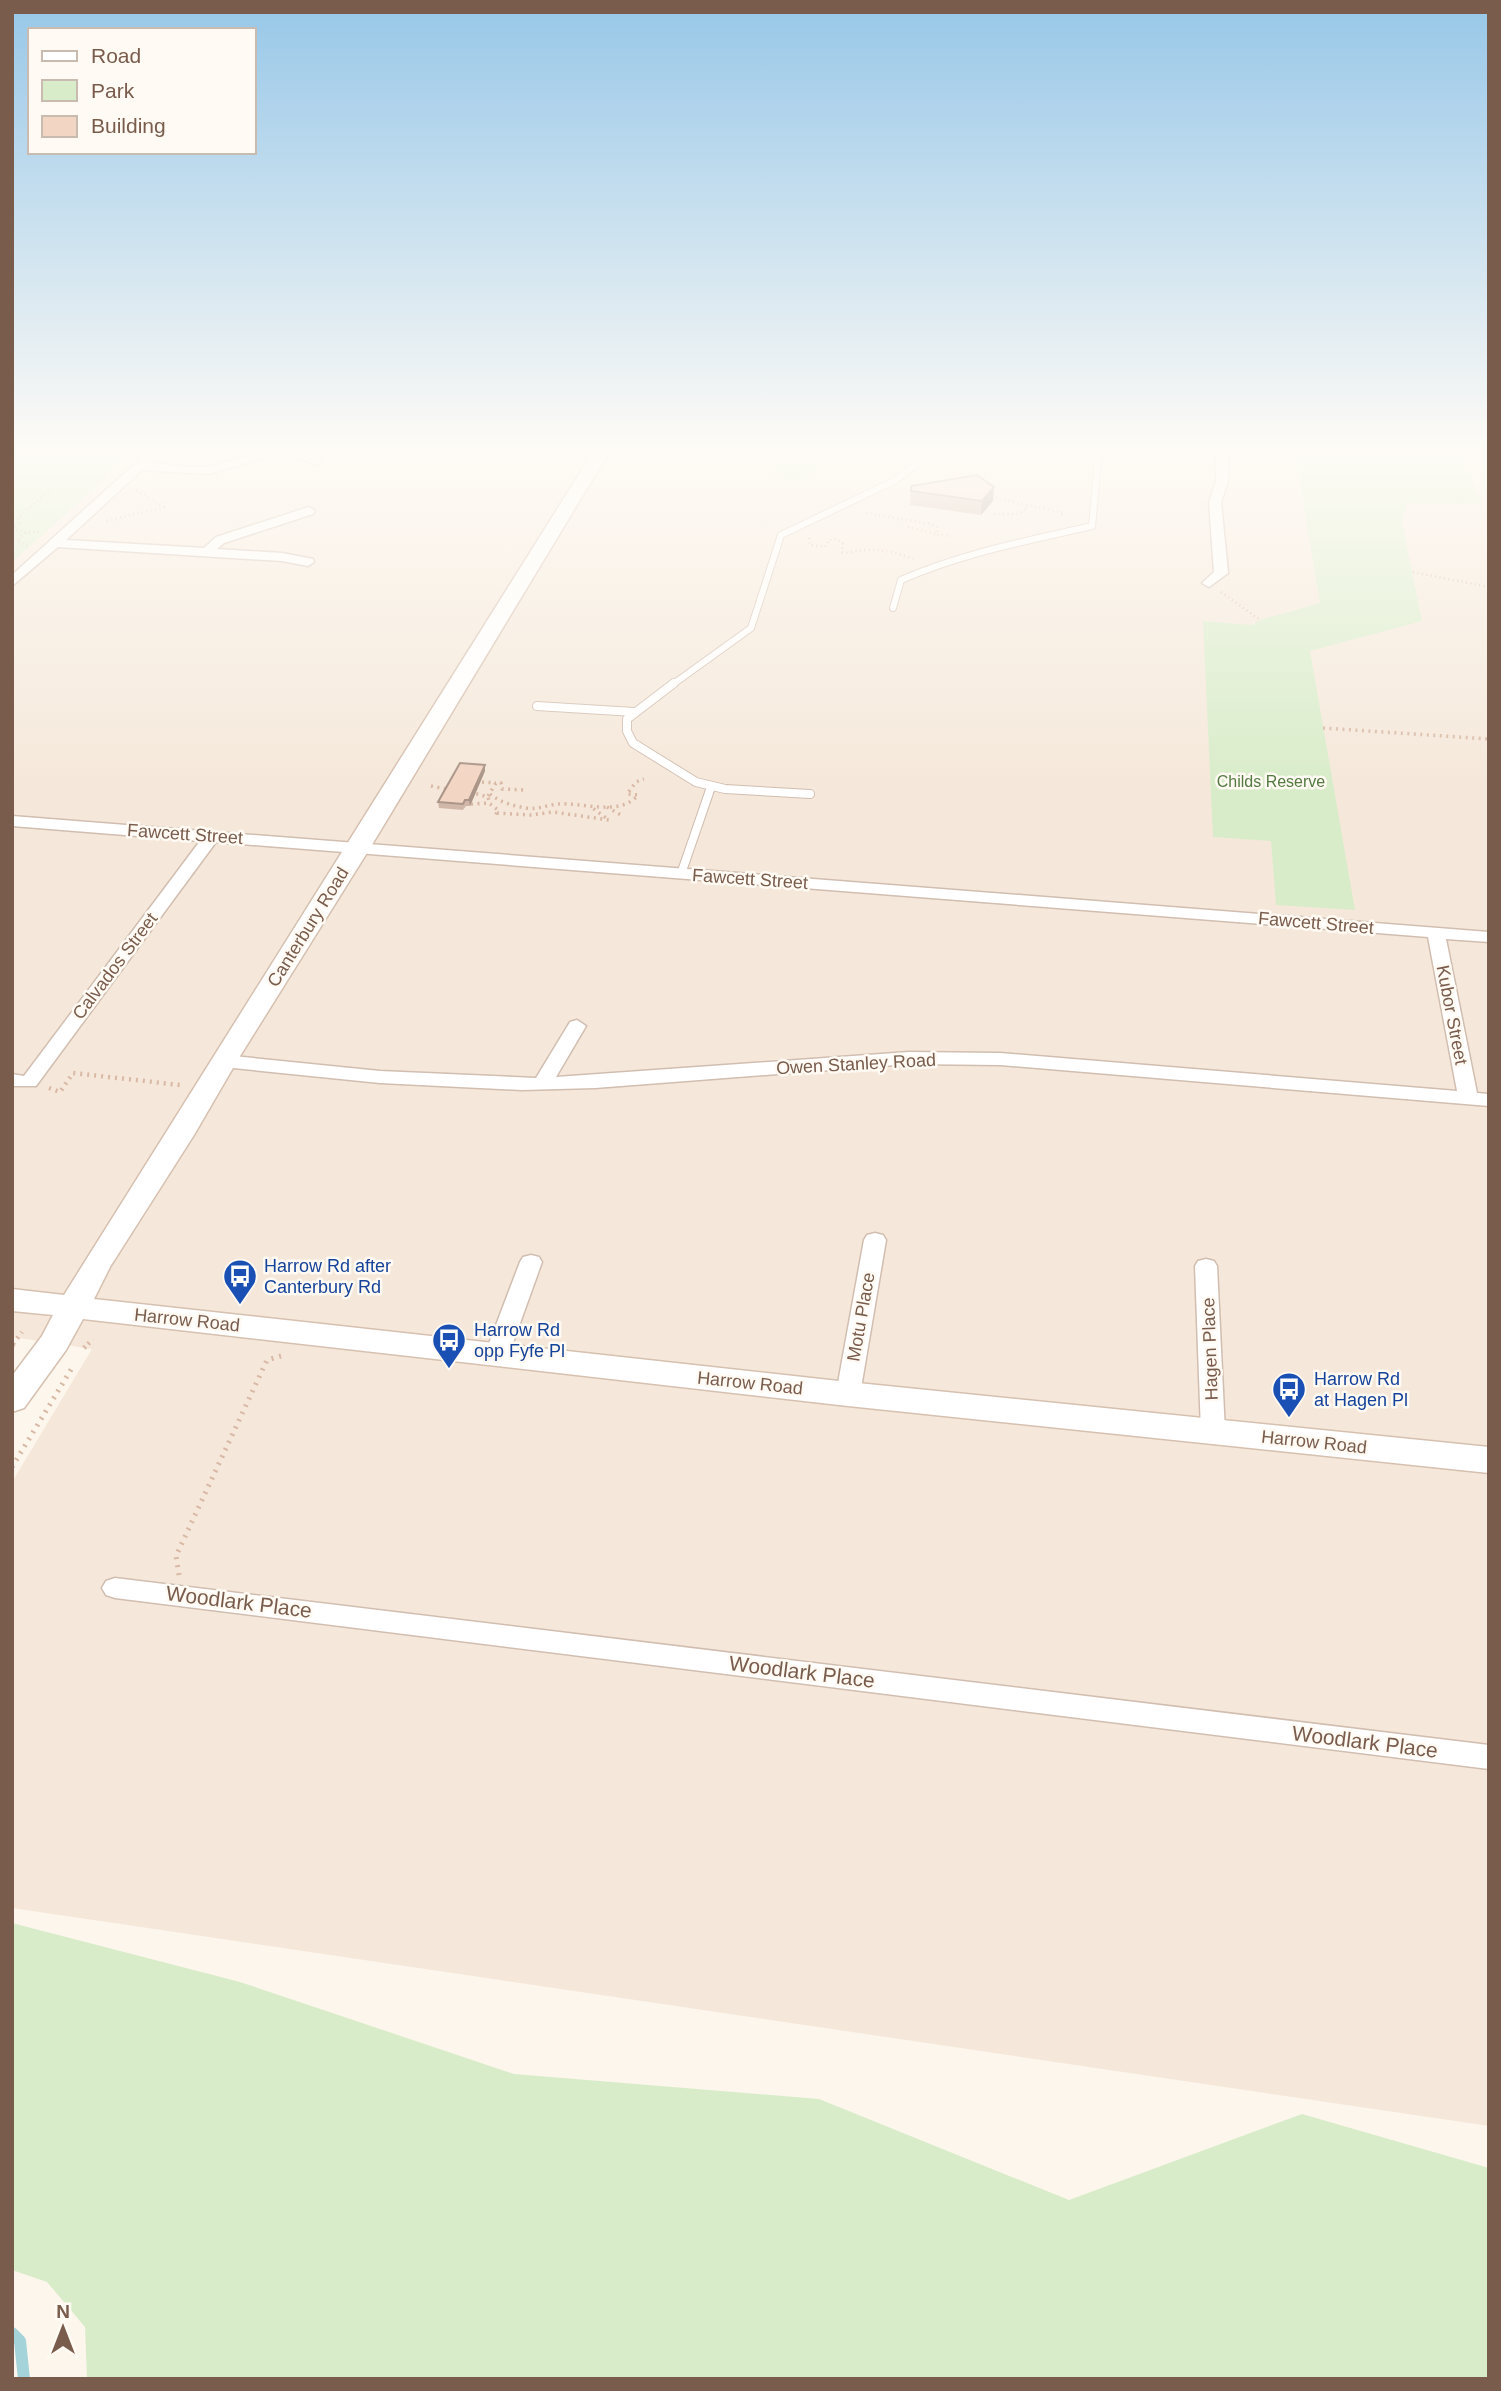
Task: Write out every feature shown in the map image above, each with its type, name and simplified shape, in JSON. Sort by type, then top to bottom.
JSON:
[{"type":"main road","name":"Canterbury Road","points":[[12,1400],[55,1342],[95,1267],[174,1146],[223,1061],[533,564]]},
{"type":"main road","name":"Harrow Road","points":[[12,1300],[848,1394],[1489,1461]]},
{"type":"street","points":[[12,582],[32,564]]},
{"type":"street","points":[[1209,583],[1221,573],[1220,564]]},
{"type":"street","name":"Fawcett Street","points":[[12,821],[1489,937]]},
{"type":"street","name":"Calvados Street","points":[[21,1081],[212,836]]},
{"type":"street","name":"Kubor Street","points":[[1436,933],[1468,1098]]},
{"type":"street","points":[[544,1083],[577,1026]]},
{"type":"street","name":"Owen Stanley Road","points":[[223,1061],[380,1077],[544,1083],[596,1082],[909,1058],[974,1059],[1489,1100]]},
{"type":"street","name":"Motu Place","points":[[848,1394],[875,1240]]},
{"type":"street","points":[[497,1354],[531,1262]]},
{"type":"street","name":"Hagen Place","points":[[1206,1266],[1213,1432]]},
{"type":"street","name":"Woodlark Place","points":[[115,1588],[183,1594],[1489,1758]]},
{"type":"lane","points":[[772,564],[751,628],[634,712],[626,726],[634,743],[684,776],[711,787],[810,794]]},
{"type":"lane","points":[[893,608],[901,580],[944,564]]},
{"type":"lane","points":[[537,706],[634,712]]},
{"type":"lane","points":[[681,874],[711,787]]},
{"type":"path","points":[[909,577],[897,570],[913,564]]},
{"type":"path","points":[[1412,572],[1489,587]]},
{"type":"path","points":[[1209,583],[1260,620]]},
{"type":"path","points":[[1323,728],[1489,739]]},
{"type":"path","points":[[431,786],[489,795],[516,806],[542,808],[560,804],[607,807],[635,799],[638,795],[627,794],[636,782],[644,779]]},
{"type":"path","points":[[482,782],[502,783],[502,789],[524,790]]},
{"type":"path","points":[[489,803],[489,795],[496,783]]},
{"type":"path","points":[[471,804],[489,803],[497,809],[495,816],[553,812],[609,820],[591,807]]},
{"type":"path","points":[[607,807],[621,815]]},
{"type":"path","points":[[540,814],[542,808]]},
{"type":"path","points":[[582,822],[585,816]]},
{"type":"path","points":[[21,1081],[60,1092],[73,1073],[181,1085]]},
{"type":"path","points":[[12,1346],[22,1332]]},
{"type":"path","points":[[183,1594],[176,1556],[267,1360],[290,1353],[300,1332]]},
{"type":"path","points":[[12,1467],[86,1346],[93,1339]]},
{"type":"shaded area","points":[[12,564],[1489,564],[1489,2126],[12,1908],[12,1482],[92,1349],[12,1337]]},
{"type":"green space","name":"Childs Reserve","points":[[1313,564],[1410,564],[1422,621],[1310,651],[1355,910],[1276,905],[1271,841],[1213,837],[1203,621],[1252,625],[1260,620],[1320,603]]},
{"type":"green space","points":[[12,1923],[240,1982],[514,2074],[819,2099],[1069,2200],[1302,2114],[1489,2168],[1489,2379],[87,2379],[85,2327],[47,2282],[12,2270]]},
{"type":"building","points":[[460,763],[485,765],[469,800],[465,800],[463,804],[438,802]]},
{"type":"waterway","points":[[12,2333],[20,2341],[24,2379]]},
{"type":"place","name":"Harrow Rd after Canterbury Rd","points":[[240,1306]]},
{"type":"place","name":"Harrow Rd opp Fyfe Pl","points":[[449,1370]]},
{"type":"place","name":"Harrow Rd at Hagen Pl","points":[[1289,1419]]}]
